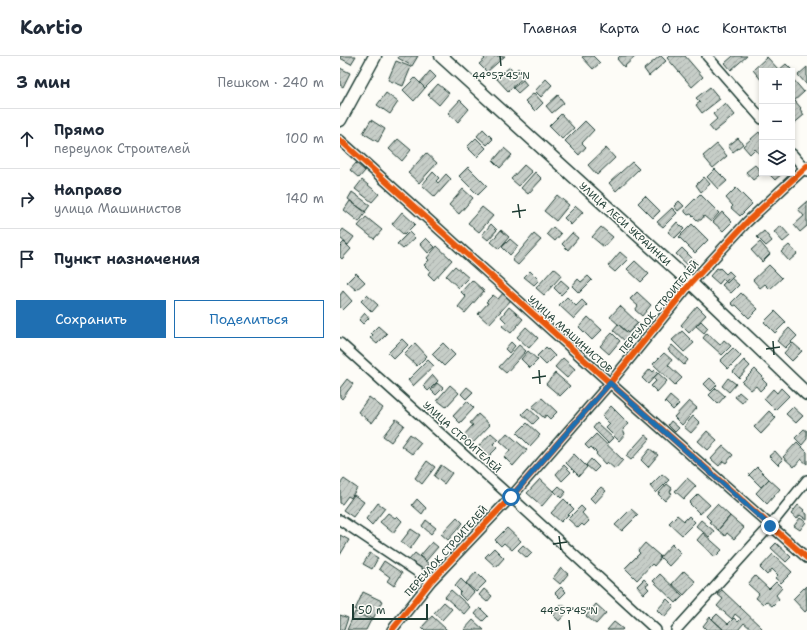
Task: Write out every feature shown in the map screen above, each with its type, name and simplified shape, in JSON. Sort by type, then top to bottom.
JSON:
[{"type":"main road","points":[[340,120],[375,56]]},
{"type":"main road","name":"УЛИЦА ЛЕСИ УКРАИНКИ","points":[[441,56],[691,283],[807,394]]},
{"type":"street","points":[[707,56],[759,116]]},
{"type":"street","name":"УЛИЦА МАШИНИСТОВ","points":[[340,140],[807,558]]},
{"type":"street","points":[[795,157],[806,168]]},
{"type":"street","name":"ПЕРЕУЛОК СТРОИТЕЛЕЙ","points":[[392,630],[431,581],[511,497],[610,383],[691,283],[747,222],[806,168]]},
{"type":"street","name":"УЛИЦА СТРОИТЕЛЕЙ","points":[[340,343],[656,630]]},
{"type":"street","points":[[676,630],[770,526],[807,480]]},
{"type":"street","points":[[340,520],[431,581]]},
{"type":"building","points":[[340,56],[356,56],[351,64],[340,58]]},
{"type":"building","points":[[399,56],[418,56],[412,66],[398,58]]},
{"type":"building","points":[[482,56],[505,56],[487,72],[479,64],[485,59]]},
{"type":"building","points":[[593,56],[600,63],[593,69],[582,57]]},
{"type":"building","points":[[620,56],[636,56],[624,67],[617,59]]},
{"type":"building","points":[[660,56],[666,61],[649,76],[644,69]]},
{"type":"building","points":[[669,56],[685,56],[703,77],[692,87],[667,58]]},
{"type":"building","points":[[733,56],[747,56],[731,70],[725,63]]},
{"type":"building","points":[[767,57],[777,68],[759,68],[759,77],[753,70]]},
{"type":"building","points":[[396,61],[411,67],[403,86],[388,80]]},
{"type":"building","points":[[786,64],[790,68],[781,68]]},
{"type":"building","points":[[510,67],[514,72],[518,68],[525,76],[508,91],[496,78]]},
{"type":"building","points":[[807,67],[807,85],[798,75]]},
{"type":"building","points":[[340,68],[350,73],[343,87],[340,85]]},
{"type":"building","points":[[430,71],[436,77],[425,88],[420,83]]},
{"type":"building","points":[[415,78],[425,88],[414,101],[403,90]]},
{"type":"building","points":[[546,79],[552,85],[541,97],[535,91]]},
{"type":"building","points":[[523,80],[527,85],[518,93],[513,88]]},
{"type":"building","points":[[795,82],[804,92],[795,100]]},
{"type":"building","points":[[438,84],[449,93],[439,105],[428,95]]},
{"type":"building","points":[[710,87],[720,99],[702,113],[696,105],[700,102],[696,98]]},
{"type":"building","points":[[386,93],[398,102],[390,114],[377,105]]},
{"type":"building","points":[[534,93],[543,103],[535,111],[525,101]]},
{"type":"building","points":[[558,95],[564,103],[552,113],[546,106]]},
{"type":"building","points":[[460,100],[469,109],[458,122],[448,113]]},
{"type":"building","points":[[795,101],[801,108],[800,109],[804,115],[795,122]]},
{"type":"building","points":[[725,103],[735,115],[714,132],[709,126],[717,119],[713,114]]},
{"type":"building","points":[[561,114],[574,128],[562,139],[549,126]]},
{"type":"building","points":[[371,120],[385,129],[378,142],[363,133]]},
{"type":"building","points":[[585,121],[594,130],[582,143],[586,147],[579,155],[565,141]]},
{"type":"building","points":[[483,129],[493,139],[487,145],[477,136]]},
{"type":"building","points":[[759,132],[759,154],[755,149],[750,154],[743,146]]},
{"type":"building","points":[[476,138],[486,148],[477,157],[467,147]]},
{"type":"building","points":[[738,138],[743,144],[733,152],[728,146]]},
{"type":"building","points":[[398,139],[411,150],[402,161],[389,149]]},
{"type":"building","points":[[717,144],[727,156],[713,168],[703,156]]},
{"type":"building","points":[[504,148],[512,155],[500,168],[493,161]]},
{"type":"building","points":[[606,148],[615,158],[597,175],[588,165]]},
{"type":"building","points":[[426,153],[437,163],[419,183],[408,173]]},
{"type":"building","points":[[632,162],[639,169],[616,191],[609,183]]},
{"type":"building","points":[[356,163],[365,171],[359,178],[350,170]]},
{"type":"building","points":[[524,165],[532,172],[519,186],[511,179]]},
{"type":"building","points":[[755,165],[759,170],[759,175],[753,180],[746,172]]},
{"type":"building","points":[[468,167],[487,186],[478,195],[459,176]]},
{"type":"building","points":[[715,169],[727,181],[718,189],[707,177]]},
{"type":"building","points":[[433,172],[439,178],[436,181],[438,183],[446,174],[451,179],[435,197],[422,185]]},
{"type":"building","points":[[535,172],[542,179],[528,194],[521,188]]},
{"type":"building","points":[[771,176],[780,176],[775,180]]},
{"type":"building","points":[[704,177],[710,184],[701,192],[696,185]]},
{"type":"building","points":[[362,180],[379,194],[372,202],[355,189]]},
{"type":"building","points":[[736,188],[752,204],[740,216],[731,208],[733,206],[726,198]]},
{"type":"building","points":[[463,189],[473,198],[459,214],[449,205]]},
{"type":"building","points":[[352,192],[370,205],[365,212],[348,199]]},
{"type":"building","points":[[700,194],[719,213],[711,222],[704,216],[701,220],[697,220],[691,214],[688,215],[685,212],[685,209]]},
{"type":"building","points":[[557,195],[569,205],[556,221],[544,211]]},
{"type":"building","points":[[645,196],[660,211],[653,218],[638,203]]},
{"type":"building","points":[[350,201],[366,212],[359,222],[344,210]]},
{"type":"building","points":[[679,201],[684,206],[678,211],[674,206]]},
{"type":"building","points":[[807,201],[807,226],[800,232],[794,225],[804,216],[798,209]]},
{"type":"building","points":[[576,206],[583,212],[571,225],[564,218]]},
{"type":"building","points":[[482,207],[493,216],[479,232],[468,223]]},
{"type":"building","points":[[672,208],[677,213],[663,227],[657,222]]},
{"type":"building","points":[[402,212],[415,224],[404,235],[392,224]]},
{"type":"building","points":[[722,212],[732,222],[723,231],[713,222]]},
{"type":"building","points":[[366,217],[382,230],[374,239],[358,226]]},
{"type":"building","points":[[677,222],[684,229],[675,238],[668,232]]},
{"type":"building","points":[[491,224],[497,230],[488,240],[482,235]]},
{"type":"building","points":[[692,224],[708,240],[695,253],[679,237]]},
{"type":"building","points":[[781,226],[790,236],[783,242],[774,232]]},
{"type":"building","points":[[553,227],[561,234],[555,241],[547,234]]},
{"type":"building","points":[[601,227],[613,237],[604,247],[592,237]]},
{"type":"building","points":[[343,229],[354,237],[348,245],[340,238],[340,233]]},
{"type":"building","points":[[501,230],[509,237],[499,249],[491,242]]},
{"type":"building","points":[[764,231],[772,241],[766,246],[757,237]]},
{"type":"building","points":[[409,232],[415,238],[403,249],[397,244]]},
{"type":"building","points":[[572,233],[578,238],[568,250],[562,244]]},
{"type":"building","points":[[534,234],[541,240],[518,265],[512,260]]},
{"type":"building","points":[[426,238],[435,247],[428,253],[420,244]]},
{"type":"building","points":[[510,239],[518,246],[510,255],[502,247]]},
{"type":"building","points":[[344,242],[351,249],[342,259],[340,257],[340,246]]},
{"type":"building","points":[[760,242],[770,254],[762,262],[751,250]]},
{"type":"building","points":[[789,245],[797,254],[789,261],[781,252]]},
{"type":"building","points":[[437,246],[452,260],[434,280],[428,274],[430,271],[424,265],[429,260],[427,258]]},
{"type":"building","points":[[682,248],[697,263],[692,269],[676,254]]},
{"type":"building","points":[[620,252],[628,259],[615,272],[608,266]]},
{"type":"building","points":[[635,261],[649,274],[641,282],[627,269]]},
{"type":"building","points":[[769,265],[782,278],[770,289],[765,284],[760,288],[753,280]]},
{"type":"building","points":[[455,266],[469,278],[459,288],[446,276]]},
{"type":"building","points":[[554,268],[562,275],[544,295],[536,288]]},
{"type":"building","points":[[717,268],[720,268],[726,274],[729,271],[734,276],[727,283],[723,279],[719,284],[710,276]]},
{"type":"building","points":[[530,271],[539,280],[534,285],[524,277]]},
{"type":"building","points":[[356,273],[365,282],[356,290],[347,282]]},
{"type":"building","points":[[588,276],[592,280],[579,293],[572,286],[578,279],[581,282]]},
{"type":"building","points":[[730,277],[739,285],[731,293],[722,285]]},
{"type":"building","points":[[472,280],[484,291],[465,313],[458,307],[466,297],[461,292]]},
{"type":"building","points":[[561,280],[569,287],[561,295],[554,288]]},
{"type":"building","points":[[343,291],[352,301],[343,310],[340,307],[340,295]]},
{"type":"building","points":[[504,292],[512,299],[489,324],[478,314],[493,295],[498,299]]},
{"type":"building","points":[[637,292],[651,305],[642,316],[635,310],[638,306],[630,299]]},
{"type":"building","points":[[741,293],[758,309],[749,318],[736,305],[734,306],[731,303]]},
{"type":"building","points":[[367,295],[378,305],[372,312],[361,301]]},
{"type":"building","points":[[567,297],[576,306],[582,300],[587,305],[574,319],[559,305]]},
{"type":"building","points":[[620,306],[638,323],[628,333],[610,317]]},
{"type":"building","points":[[697,306],[706,315],[689,333],[681,325]]},
{"type":"building","points":[[509,307],[523,319],[511,333],[502,326],[506,322],[501,317]]},
{"type":"building","points":[[775,311],[786,322],[775,333],[764,322]]},
{"type":"building","points":[[365,313],[369,318],[363,324],[359,320]]},
{"type":"building","points":[[588,317],[602,330],[592,340],[579,327]]},
{"type":"building","points":[[701,321],[708,328],[704,333],[696,326]]},
{"type":"building","points":[[638,323],[642,327],[627,343],[613,330],[618,324],[628,333]]},
{"type":"building","points":[[378,326],[387,334],[377,344],[370,338],[373,335],[371,333]]},
{"type":"building","points":[[526,327],[538,338],[529,348],[517,337]]},
{"type":"building","points":[[789,328],[797,336],[785,348],[777,341]]},
{"type":"building","points":[[682,331],[694,343],[684,352],[672,340]]},
{"type":"building","points":[[612,333],[620,341],[609,354],[600,346]]},
{"type":"building","points":[[707,333],[720,345],[724,340],[731,346],[722,355],[703,338]]},
{"type":"building","points":[[402,339],[408,345],[394,359],[388,353]]},
{"type":"building","points":[[511,342],[515,346],[509,353],[505,349]]},
{"type":"building","points":[[415,343],[427,356],[417,366],[404,354]]},
{"type":"building","points":[[443,343],[455,355],[444,366],[432,354]]},
{"type":"building","points":[[793,343],[802,351],[792,361],[784,353]]},
{"type":"building","points":[[519,345],[526,351],[506,373],[499,367]]},
{"type":"building","points":[[672,345],[688,360],[684,365],[668,350]]},
{"type":"building","points":[[546,347],[555,356],[546,365],[537,356]]},
{"type":"building","points":[[733,348],[741,356],[728,369],[720,361]]},
{"type":"building","points":[[528,351],[538,360],[530,368],[521,359]]},
{"type":"building","points":[[664,353],[672,360],[668,365],[682,378],[675,385],[653,364]]},
{"type":"building","points":[[563,358],[575,369],[567,378],[555,367]]},
{"type":"building","points":[[428,360],[434,366],[413,386],[408,380]]},
{"type":"building","points":[[744,360],[750,366],[739,378],[733,372]]},
{"type":"building","points":[[650,369],[653,372],[655,370],[658,373],[648,384],[642,378]]},
{"type":"building","points":[[755,369],[764,378],[762,379],[767,384],[760,391],[756,386],[751,390],[742,382]]},
{"type":"building","points":[[555,373],[570,386],[560,396],[546,384]]},
{"type":"building","points":[[658,373],[667,381],[657,392],[651,386],[656,381],[653,378]]},
{"type":"building","points":[[433,375],[438,381],[428,391],[423,386]]},
{"type":"building","points":[[710,378],[717,385],[711,391],[704,384]]},
{"type":"building","points":[[728,378],[736,384],[729,392],[722,386]]},
{"type":"building","points":[[347,379],[353,384],[342,399],[340,397],[340,388]]},
{"type":"building","points":[[437,383],[443,388],[436,395],[431,390]]},
{"type":"building","points":[[450,385],[459,393],[446,407],[437,400]]},
{"type":"building","points":[[467,387],[473,392],[466,399],[461,394]]},
{"type":"building","points":[[716,388],[725,396],[718,404],[709,395]]},
{"type":"building","points":[[781,388],[789,396],[775,410],[764,399],[773,389],[777,393]]},
{"type":"building","points":[[739,392],[746,398],[742,403],[735,397]]},
{"type":"building","points":[[670,396],[679,404],[673,410],[665,402]]},
{"type":"building","points":[[369,397],[383,408],[372,423],[358,412]]},
{"type":"building","points":[[542,398],[557,412],[550,419],[546,415],[544,418],[532,407]]},
{"type":"building","points":[[467,401],[474,408],[460,423],[453,416]]},
{"type":"building","points":[[689,401],[697,408],[682,425],[674,417]]},
{"type":"building","points":[[611,406],[629,424],[623,429],[625,434],[619,441],[606,428],[610,424],[602,416]]},
{"type":"building","points":[[793,407],[803,416],[796,423],[786,414]]},
{"type":"building","points":[[528,408],[539,418],[533,424],[522,414]]},
{"type":"building","points":[[769,411],[776,418],[761,434],[754,427]]},
{"type":"building","points":[[478,414],[490,425],[472,444],[463,436],[473,425],[470,423]]},
{"type":"building","points":[[693,416],[700,423],[691,433],[684,427]]},
{"type":"building","points":[[396,419],[404,425],[391,442],[383,436]]},
{"type":"building","points":[[671,421],[679,428],[675,432],[668,425]]},
{"type":"building","points":[[527,423],[540,435],[530,446],[517,433]]},
{"type":"building","points":[[597,423],[613,438],[608,443],[593,428]]},
{"type":"building","points":[[804,429],[807,431],[807,439],[802,445],[795,438]]},
{"type":"building","points":[[707,431],[717,440],[708,450],[698,441]]},
{"type":"building","points":[[491,433],[498,439],[493,444],[497,448],[488,457],[477,448]]},
{"type":"building","points":[[507,433],[527,450],[513,466],[504,457],[510,450],[500,441]]},
{"type":"building","points":[[410,434],[421,443],[412,454],[401,446]]},
{"type":"building","points":[[596,434],[623,460],[615,469],[607,462],[605,464],[591,447],[589,449],[585,445]]},
{"type":"building","points":[[645,435],[650,439],[631,460],[626,456]]},
{"type":"building","points":[[797,442],[807,452],[807,464],[801,459],[794,467],[783,457]]},
{"type":"building","points":[[723,446],[733,455],[726,463],[723,461],[719,466],[711,459]]},
{"type":"building","points":[[650,449],[658,455],[648,467],[641,460]]},
{"type":"building","points":[[775,451],[783,460],[778,465],[769,456]]},
{"type":"building","points":[[574,454],[587,467],[579,476],[566,463]]},
{"type":"building","points":[[591,459],[599,467],[594,472],[586,465]]},
{"type":"building","points":[[427,461],[435,467],[422,484],[415,478]]},
{"type":"building","points":[[441,465],[452,473],[444,484],[434,476]]},
{"type":"building","points":[[564,465],[571,472],[562,481],[556,474]]},
{"type":"building","points":[[757,467],[769,479],[761,487],[749,475]]},
{"type":"building","points":[[662,474],[669,480],[656,493],[650,486]]},
{"type":"building","points":[[687,478],[696,486],[684,499],[675,491]]},
{"type":"building","points":[[344,479],[357,488],[351,498],[348,496],[342,504],[340,503],[340,484]]},
{"type":"building","points":[[540,479],[554,492],[542,506],[527,493]]},
{"type":"building","points":[[769,479],[780,489],[767,504],[756,493]]},
{"type":"building","points":[[667,484],[672,488],[670,492],[672,493],[665,501],[658,494]]},
{"type":"building","points":[[559,486],[566,492],[561,498],[554,491]]},
{"type":"building","points":[[601,487],[606,491],[595,503],[590,498]]},
{"type":"building","points":[[698,494],[710,505],[700,514],[689,503]]},
{"type":"building","points":[[354,495],[364,502],[353,517],[343,510]]},
{"type":"building","points":[[417,499],[426,508],[422,514],[412,505]]},
{"type":"building","points":[[564,499],[574,509],[561,522],[551,513]]},
{"type":"building","points":[[378,503],[385,508],[372,525],[366,519]]},
{"type":"building","points":[[717,504],[730,516],[718,530],[709,522],[711,521],[706,516]]},
{"type":"building","points":[[798,505],[807,514],[807,520],[800,515],[797,519],[791,514]]},
{"type":"building","points":[[581,506],[585,510],[582,513],[589,521],[584,526],[582,524],[578,528],[568,519]]},
{"type":"building","points":[[631,509],[638,515],[622,531],[615,525]]},
{"type":"building","points":[[388,513],[395,518],[397,516],[402,521],[393,533],[380,522]]},
{"type":"building","points":[[677,515],[684,521],[689,516],[695,522],[682,535],[669,523]]},
{"type":"building","points":[[730,516],[744,528],[734,539],[727,533],[725,536],[718,530]]},
{"type":"building","points":[[457,517],[463,523],[448,540],[441,534]]},
{"type":"building","points":[[800,518],[806,522],[800,530],[794,526]]},
{"type":"building","points":[[426,520],[436,528],[431,534],[422,526]]},
{"type":"building","points":[[701,520],[714,531],[709,537],[696,526]]},
{"type":"building","points":[[507,528],[521,541],[512,550],[504,543],[501,546],[495,540]]},
{"type":"building","points":[[411,529],[420,535],[410,549],[401,542]]},
{"type":"building","points":[[703,533],[722,550],[715,557],[697,540]]},
{"type":"building","points":[[340,535],[349,540],[340,555]]},
{"type":"building","points":[[432,542],[438,547],[426,561],[420,556]]},
{"type":"building","points":[[645,543],[660,556],[660,559],[654,566],[652,564],[637,580],[625,568],[640,553],[638,551]]},
{"type":"building","points":[[776,543],[791,557],[786,562],[771,548]]},
{"type":"building","points":[[672,544],[681,553],[669,566],[660,557]]},
{"type":"building","points":[[523,545],[532,553],[527,558],[518,550]]},
{"type":"building","points":[[494,548],[504,558],[496,567],[485,557]]},
{"type":"building","points":[[370,553],[378,558],[372,569],[363,564]]},
{"type":"building","points":[[415,553],[429,564],[423,572],[409,560]]},
{"type":"building","points":[[773,554],[792,572],[781,583],[775,578],[778,575],[772,569],[767,575],[760,568]]},
{"type":"building","points":[[384,561],[402,573],[394,586],[387,581],[390,577],[379,569]]},
{"type":"building","points":[[561,568],[568,574],[560,584],[553,578]]},
{"type":"building","points":[[684,571],[696,582],[684,595],[672,584]]},
{"type":"building","points":[[476,572],[486,582],[476,592],[466,583]]},
{"type":"building","points":[[660,574],[683,596],[676,603],[653,581]]},
{"type":"building","points":[[755,576],[769,589],[776,582],[782,588],[776,595],[779,599],[772,606],[766,601],[763,604],[756,598],[759,594],[748,584]]},
{"type":"building","points":[[461,579],[474,592],[466,601],[459,594],[461,592],[455,586]]},
{"type":"building","points":[[644,579],[649,584],[646,586],[649,589],[644,594],[637,586]]},
{"type":"building","points":[[806,586],[807,610],[805,612],[793,599]]},
{"type":"building","points":[[561,587],[566,592],[560,598],[555,593]]},
{"type":"building","points":[[484,589],[492,596],[487,602],[479,595]]},
{"type":"building","points":[[451,590],[470,607],[464,614],[445,597]]},
{"type":"building","points":[[722,590],[762,628],[761,630],[748,630],[750,628],[744,623],[738,630],[724,630],[712,619],[717,614],[728,624],[734,618],[738,622],[741,619],[735,614],[732,619],[717,606],[723,599],[717,594]]},
{"type":"building","points":[[363,592],[382,601],[373,619],[355,610]]},
{"type":"building","points":[[667,599],[674,606],[664,617],[657,610]]},
{"type":"building","points":[[444,602],[452,609],[442,620],[434,613]]},
{"type":"building","points":[[562,604],[569,610],[559,621],[553,615]]},
{"type":"building","points":[[596,604],[606,613],[596,624],[586,616]]},
{"type":"building","points":[[480,608],[488,616],[483,621],[475,614]]},
{"type":"building","points":[[355,612],[371,620],[366,630],[347,630]]},
{"type":"building","points":[[340,615],[348,618],[344,630],[340,630]]},
{"type":"building","points":[[432,616],[447,630],[425,630],[422,627]]},
{"type":"building","points":[[710,617],[724,630],[707,630],[703,626]]},
{"type":"building","points":[[473,620],[484,630],[464,630]]},
{"type":"building","points":[[614,622],[623,629],[607,630]]},
{"type":"cycle path","points":[[340,140],[807,558]]},
{"type":"cycle path","points":[[392,630],[431,581],[511,497],[610,383],[691,283],[747,222],[807,166]]},
{"type":"route","points":[[511,497],[610,383],[770,526]]}]
